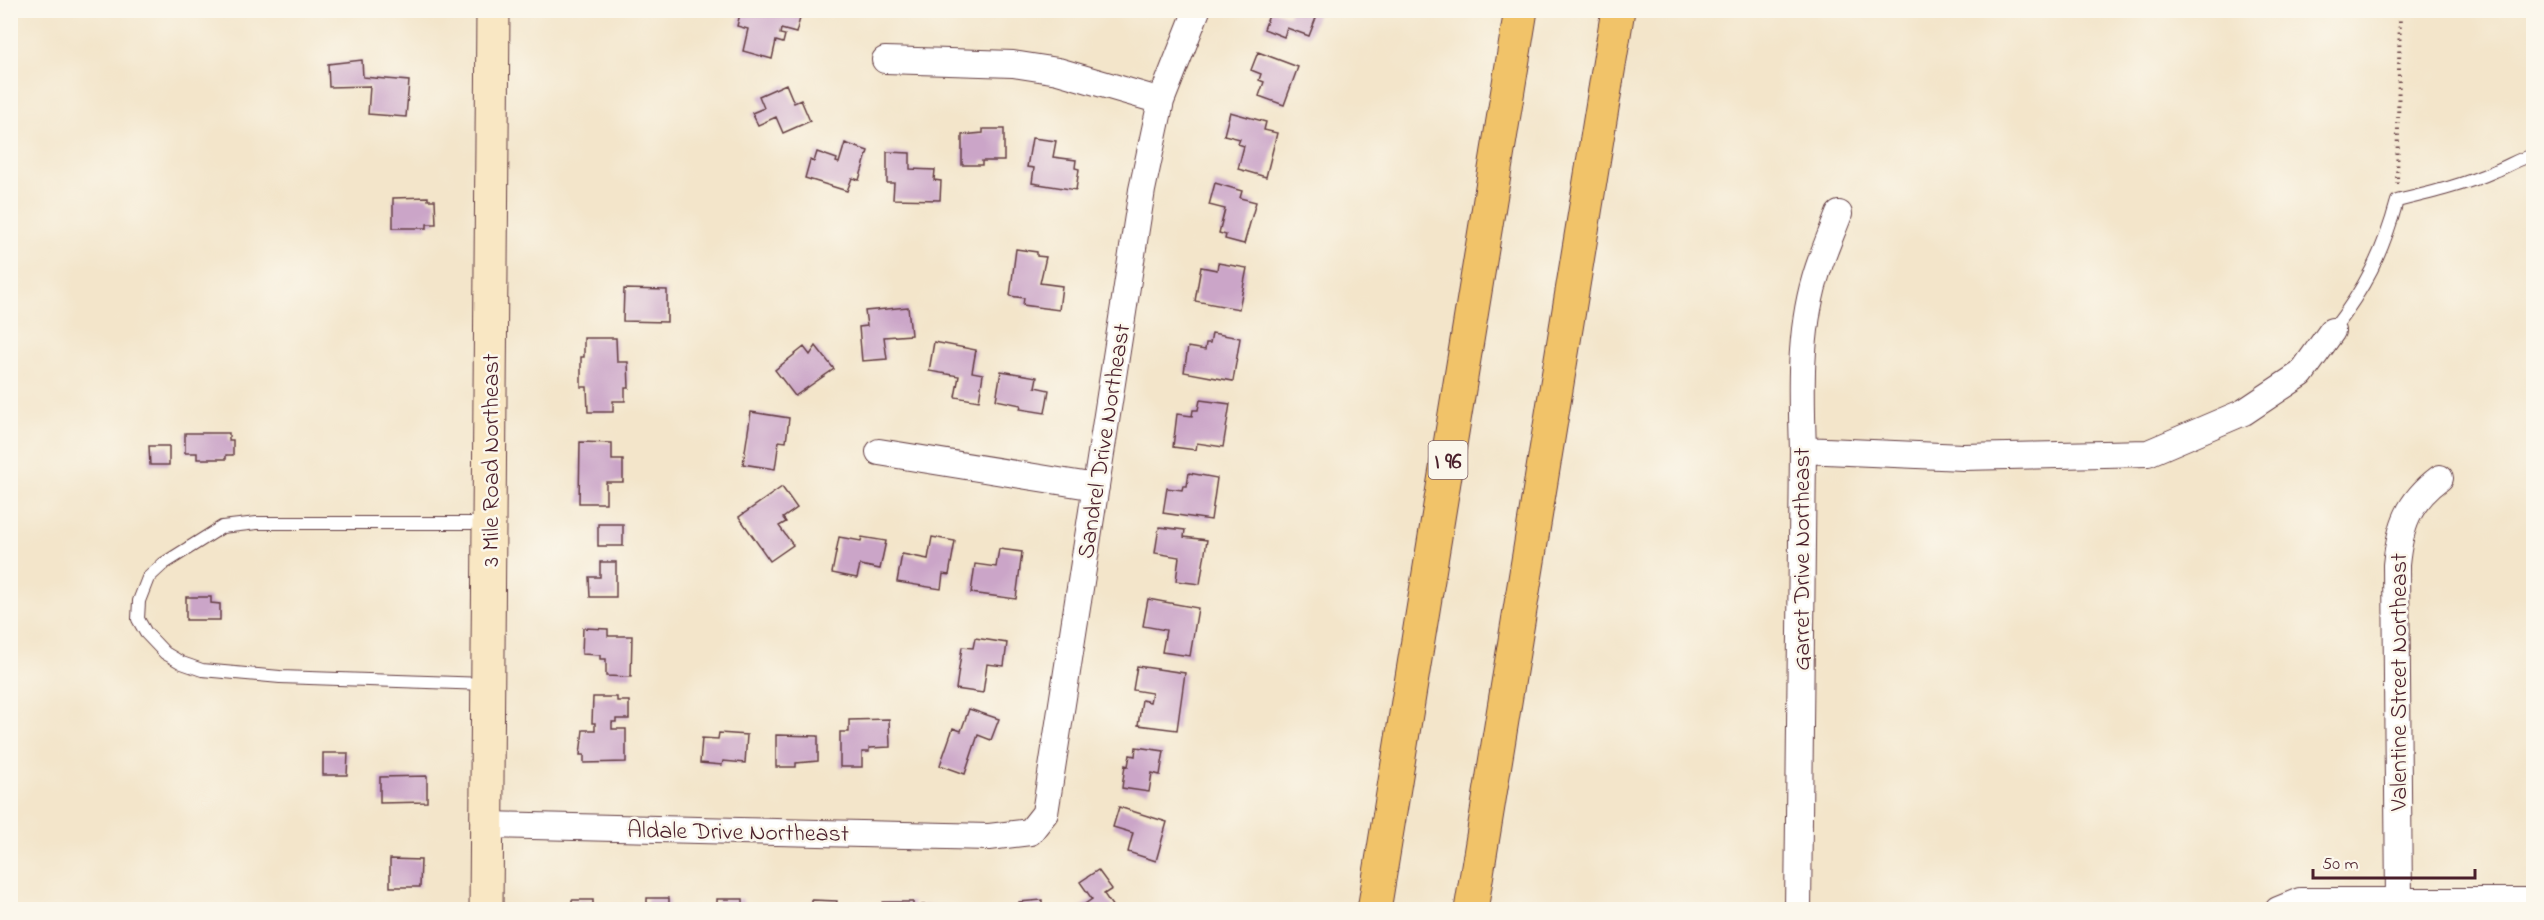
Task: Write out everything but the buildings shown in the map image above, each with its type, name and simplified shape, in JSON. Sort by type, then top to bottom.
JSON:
[{"type":"highway","name":"I 96","points":[[1374,909],[1521,10]]},
{"type":"highway","points":[[1471,909],[1618,10]]},
{"type":"main road","name":"3 Mile Road Northeast","points":[[486,909],[493,10]]},
{"type":"street","name":"Sandrel Drive Northeast","points":[[989,837],[1030,832],[1045,813],[1142,190],[1161,101],[1197,10]]},
{"type":"street","points":[[885,60],[1013,64],[1058,71],[1161,101]]},
{"type":"street","name":"Garret Drive Northeast","points":[[1798,909],[1803,450],[1801,392],[1808,312],[1815,279],[1839,214]]},
{"type":"street","points":[[1803,450],[1963,457],[2148,453],[2244,412],[2301,374],[2332,331]]},
{"type":"street","points":[[879,452],[1096,486]]},
{"type":"street","name":"Valentine Street Northeast","points":[[2399,901],[2396,565],[2398,543],[2413,503],[2440,478]]},
{"type":"street","name":"Aldale Drive Northeast","points":[[487,825],[989,837]]},
{"type":"street","points":[[2278,909],[2300,901],[2523,901]]},
{"type":"lane","points":[[2332,331],[2360,294],[2374,267],[2389,232],[2397,201],[2450,188],[2496,171],[2520,158],[2534,155]]},
{"type":"lane","points":[[488,684],[280,677],[202,670],[165,654],[146,633],[138,619],[139,601],[148,578],[163,564],[222,526],[257,523],[490,523]]},
{"type":"path","points":[[2397,201],[2400,10]]}]
